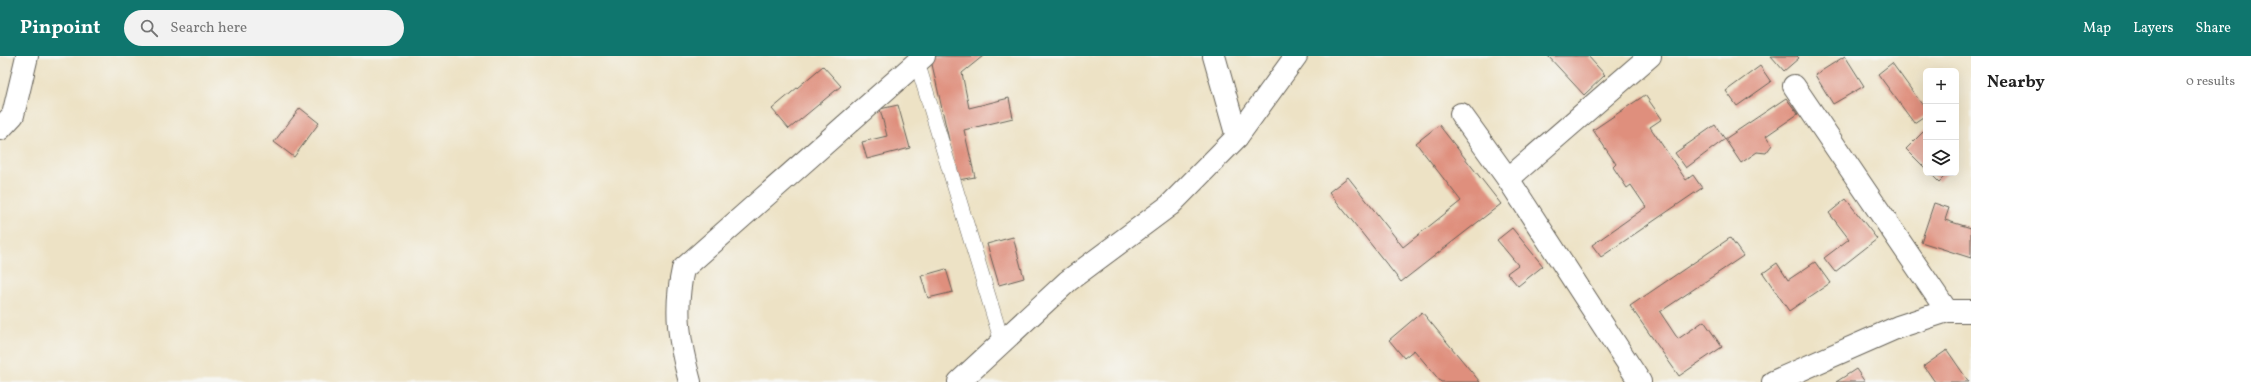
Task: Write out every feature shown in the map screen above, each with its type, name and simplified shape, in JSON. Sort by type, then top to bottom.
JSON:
[{"type":"street","points":[[0,129],[13,116],[27,56]]},
{"type":"street","points":[[1214,56],[1237,137]]},
{"type":"street","points":[[959,382],[1068,280],[1170,205],[1237,137],[1296,56]]},
{"type":"street","points":[[1508,179],[1650,56]]},
{"type":"street","points":[[690,382],[680,343],[679,290],[683,269],[920,59]]},
{"type":"street","points":[[1794,86],[1947,311]]},
{"type":"street","points":[[1461,114],[1508,179],[1640,382]]},
{"type":"street","points":[[1773,382],[1898,327],[1947,311],[1971,311]]},
{"type":"lane","points":[[920,59],[1002,342]]},
{"type":"building","points":[[936,56],[983,56],[962,73],[969,108],[1009,98],[1013,118],[964,130],[975,177],[958,180],[931,60]]},
{"type":"building","points":[[1548,56],[1588,56],[1605,75],[1584,95]]},
{"type":"building","points":[[1771,56],[1797,56],[1799,58],[1784,71]]},
{"type":"building","points":[[1845,56],[1864,86],[1833,104],[1815,75]]},
{"type":"building","points":[[1892,63],[1923,106],[1923,117],[1914,123],[1878,74]]},
{"type":"building","points":[[823,66],[841,86],[789,129],[772,109]]},
{"type":"building","points":[[1760,66],[1771,82],[1737,106],[1726,91]]},
{"type":"building","points":[[1645,95],[1662,119],[1650,127],[1686,180],[1693,175],[1702,188],[1601,257],[1592,245],[1646,207],[1631,185],[1627,188],[1613,167],[1616,164],[1593,130]]},
{"type":"building","points":[[1786,98],[1798,114],[1766,136],[1772,145],[1766,153],[1757,152],[1741,163],[1725,139]]},
{"type":"building","points":[[898,105],[910,148],[867,159],[862,142],[887,136],[880,109]]},
{"type":"building","points":[[300,108],[319,123],[294,157],[274,142]]},
{"type":"building","points":[[1439,125],[1501,204],[1401,282],[1329,192],[1348,177],[1403,247],[1461,201],[1416,143]]},
{"type":"building","points":[[1715,125],[1725,139],[1686,168],[1675,153]]},
{"type":"building","points":[[1923,132],[1923,166],[1906,149]]},
{"type":"building","points":[[1933,176],[1945,176],[1939,182]]},
{"type":"building","points":[[1846,199],[1877,239],[1835,272],[1824,258],[1849,239],[1829,213]]},
{"type":"building","points":[[1934,203],[1949,208],[1945,220],[1971,228],[1971,258],[1921,242]]},
{"type":"building","points":[[1512,228],[1543,266],[1518,286],[1507,273],[1518,265],[1497,240]]},
{"type":"building","points":[[1013,237],[1024,278],[999,285],[987,244]]},
{"type":"building","points":[[1730,238],[1743,256],[1660,312],[1678,339],[1704,321],[1722,347],[1679,376],[1630,306]]},
{"type":"building","points":[[1815,262],[1830,283],[1789,311],[1763,273],[1777,263],[1788,280]]},
{"type":"building","points":[[946,269],[953,292],[928,298],[921,276]]},
{"type":"building","points":[[1422,312],[1480,382],[1441,382],[1414,350],[1404,358],[1389,340]]},
{"type":"building","points":[[1947,350],[1969,382],[1935,382],[1924,366]]},
{"type":"building","points":[[1856,369],[1865,382],[1836,382]]}]
